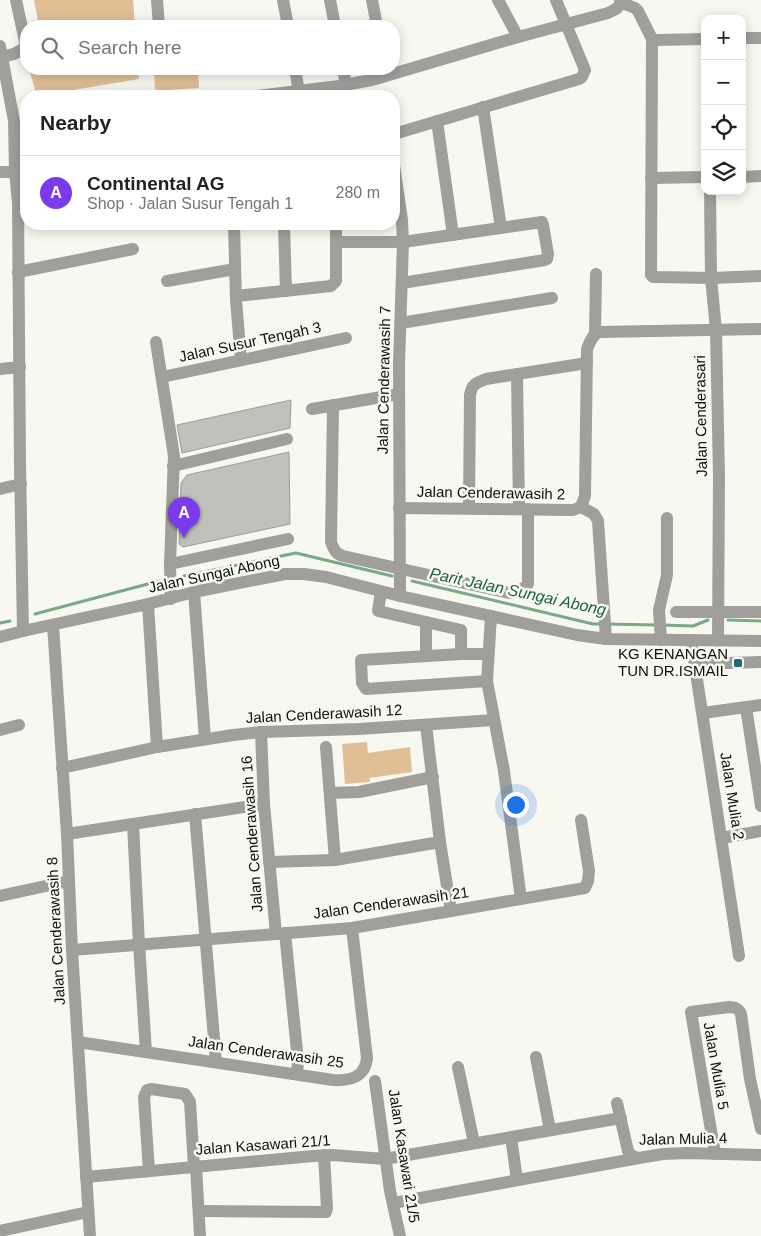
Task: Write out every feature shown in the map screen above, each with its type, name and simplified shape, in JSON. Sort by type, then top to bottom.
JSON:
[{"type":"street","points":[[16,0],[20,20]]},
{"type":"street","points":[[157,0],[159,20]]},
{"type":"street","points":[[283,0],[287,20]]},
{"type":"street","points":[[330,0],[334,20]]},
{"type":"street","points":[[372,0],[376,20]]},
{"type":"street","points":[[498,0],[518,36]]},
{"type":"street","points":[[400,132],[582,77],[585,70],[556,0]]},
{"type":"street","points":[[400,68],[608,13],[619,4],[634,8],[638,11],[652,39],[651,274],[657,277],[711,278],[761,276]]},
{"type":"street","points":[[746,38],[761,38]]},
{"type":"street","points":[[652,39],[701,39]]},
{"type":"street","points":[[20,52],[15,54],[1,49],[14,121],[15,172],[20,193]]},
{"type":"street","points":[[296,75],[299,90]]},
{"type":"street","points":[[345,75],[350,88]]},
{"type":"street","points":[[324,90],[350,88],[378,75]]},
{"type":"street","points":[[482,107],[501,228]]},
{"type":"street","points":[[437,121],[453,235]]},
{"type":"street","points":[[0,172],[15,172]]},
{"type":"street","points":[[746,177],[761,176]]},
{"type":"street","points":[[651,178],[701,177]]},
{"type":"street","name":"Jalan Cenderasari","points":[[710,195],[711,278],[716,330],[719,477],[718,641]]},
{"type":"street","name":"Jalan Cenderawasih 7","points":[[400,206],[403,242],[399,508],[400,596]]},
{"type":"street","points":[[336,242],[403,242],[542,222],[548,254],[545,260],[402,283]]},
{"type":"street","points":[[20,230],[18,272],[23,630]]},
{"type":"street","points":[[234,230],[240,360]]},
{"type":"street","points":[[284,230],[286,290]]},
{"type":"street","points":[[236,296],[331,286],[336,280],[336,230]]},
{"type":"street","points":[[18,272],[133,249]]},
{"type":"street","points":[[167,281],[235,269]]},
{"type":"street","points":[[596,274],[597,333]]},
{"type":"street","points":[[401,323],[552,298]]},
{"type":"street","points":[[606,639],[598,521],[594,514],[581,506],[585,496],[587,349],[590,340],[597,333],[761,329]]},
{"type":"street","name":"Jalan Susur Tengah 3","points":[[162,377],[346,338]]},
{"type":"street","points":[[156,342],[174,456],[170,564],[171,599]]},
{"type":"street","points":[[470,508],[471,387],[477,382],[486,379],[587,363]]},
{"type":"street","points":[[0,369],[20,367]]},
{"type":"street","points":[[334,405],[331,542],[333,550],[343,556],[509,593],[517,592],[528,584],[517,374]]},
{"type":"street","points":[[312,408],[400,394]]},
{"type":"street","points":[[173,466],[287,439]]},
{"type":"street","points":[[0,489],[20,484]]},
{"type":"street","name":"Jalan Cenderawasih 2","points":[[399,508],[573,510],[581,506]]},
{"type":"street","points":[[661,640],[659,621],[660,604],[667,575],[667,518]]},
{"type":"street","points":[[170,564],[288,539]]},
{"type":"street","name":"Jalan Sungai Abong","points":[[0,636],[171,599],[194,592],[285,574],[304,574],[326,577],[381,592],[577,635],[606,639],[761,641]]},
{"type":"street","points":[[194,592],[205,738]]},
{"type":"street","points":[[381,592],[378,611],[461,630],[461,654]]},
{"type":"street","points":[[148,604],[157,747]]},
{"type":"street","points":[[676,612],[761,612]]},
{"type":"street","points":[[491,616],[487,681],[504,771],[521,899]]},
{"type":"street","points":[[426,622],[426,656]]},
{"type":"street","name":"Jalan Cenderawasih 8","points":[[53,624],[90,1236]]},
{"type":"street","name":"Jalan Mulia 2","points":[[692,640],[739,956]]},
{"type":"street","points":[[487,681],[366,689],[363,686],[361,660],[488,654]]},
{"type":"street","points":[[696,664],[761,662]]},
{"type":"street","points":[[703,713],[761,705]]},
{"type":"street","points":[[746,707],[761,806]]},
{"type":"street","name":"Jalan Cenderawasih 12","points":[[62,768],[157,747],[232,734],[494,720]]},
{"type":"street","points":[[0,730],[19,725]]},
{"type":"street","points":[[426,725],[440,842],[451,911]]},
{"type":"street","name":"Jalan Cenderawasih 16","points":[[261,732],[269,862],[298,1061],[297,1074]]},
{"type":"street","points":[[326,747],[335,860]]},
{"type":"street","points":[[330,793],[359,792],[433,777]]},
{"type":"street","points":[[67,834],[264,804]]},
{"type":"street","points":[[195,814],[216,1062]]},
{"type":"street","name":"Jalan Cenderawasih 21","points":[[72,950],[352,928],[585,888],[589,870],[582,820]]},
{"type":"street","points":[[133,824],[146,1052]]},
{"type":"street","points":[[722,838],[761,831]]},
{"type":"street","points":[[269,862],[335,860],[440,842]]},
{"type":"street","points":[[0,896],[69,881]]},
{"type":"street","name":"Jalan Cenderawasih 25","points":[[78,1042],[333,1080],[349,1080],[360,1074],[366,1066],[366,1048],[352,928]]},
{"type":"street","name":"Jalan Mulia 5","points":[[715,1154],[691,1012],[729,1007],[734,1007],[738,1010],[755,1078]]},
{"type":"street","points":[[536,1057],[550,1130]]},
{"type":"street","points":[[458,1067],[474,1144]]},
{"type":"street","points":[[755,1078],[761,1129]]},
{"type":"street","name":"Jalan Kasawari 21/5","points":[[375,1080],[385,1159],[400,1236]]},
{"type":"street","points":[[149,1171],[144,1093],[152,1089],[185,1094],[190,1102],[200,1236]]},
{"type":"street","name":"Jalan Mulia 4","points":[[618,1102],[628,1151],[632,1156],[638,1158],[686,1153],[761,1155]]},
{"type":"street","name":"Jalan Kasawari 21/1","points":[[86,1177],[324,1155],[385,1159],[621,1118]]},
{"type":"street","points":[[511,1137],[517,1180]]},
{"type":"street","points":[[198,1211],[326,1212],[324,1155]]},
{"type":"street","points":[[393,1202],[638,1158]]},
{"type":"street","points":[[0,1230],[88,1212]]},
{"type":"shaded area","points":[[34,0],[133,0],[135,20],[38,20]]},
{"type":"shaded area","points":[[31,75],[139,75],[139,79],[73,90],[35,90]]},
{"type":"shaded area","points":[[154,75],[198,75],[199,88],[155,90]]},
{"type":"shaded area","points":[[367,742],[368,753],[410,747],[412,772],[370,778],[369,766],[370,782],[345,784],[342,744]]},
{"type":"building","points":[[291,400],[290,428],[182,453],[177,425]]},
{"type":"building","points":[[289,452],[290,524],[183,547],[179,544],[181,483],[187,475]]},
{"type":"waterway","name":"Parit Jalan Sungai Abong","points":[[184,576],[296,553],[392,576]]},
{"type":"waterway","name":"Parit Jalan Sungai Abong","points":[[35,614],[159,581]]},
{"type":"waterway","name":"Parit Jalan Sungai Abong","points":[[412,581],[593,624],[601,624]]},
{"type":"waterway","name":"Parit Jalan Sungai Abong","points":[[662,625],[693,626],[708,620]]},
{"type":"waterway","name":"Parit Jalan Sungai Abong","points":[[728,620],[761,621]]},
{"type":"waterway","name":"Parit Jalan Sungai Abong","points":[[0,623],[10,621]]},
{"type":"waterway","name":"Parit Jalan Sungai Abong","points":[[607,624],[656,625]]},
{"type":"place","name":"Continental AG","points":[[184,538]]},
{"type":"place","name":"KG KENANGAN TUN DR.ISMAIL","points":[[738,663]]}]
